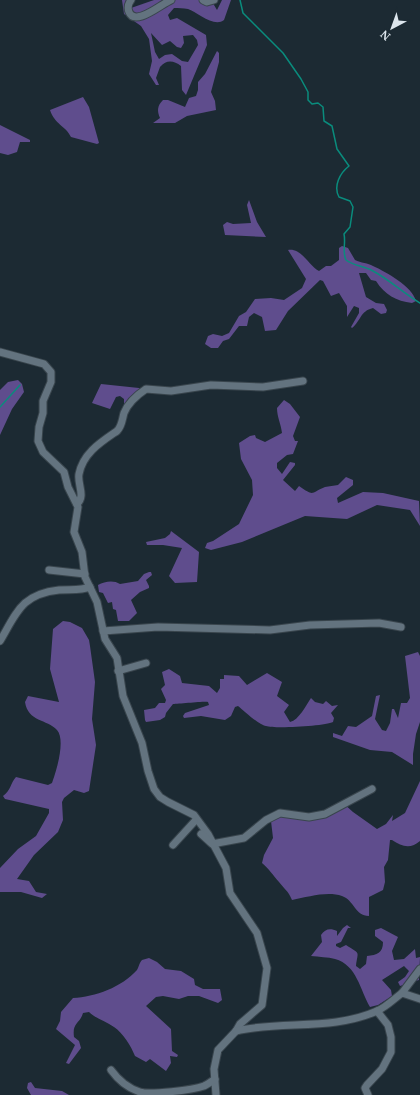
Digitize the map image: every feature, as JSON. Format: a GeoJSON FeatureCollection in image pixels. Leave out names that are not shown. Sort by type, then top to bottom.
{"type":"FeatureCollection","features":[{"type":"Feature","properties":{"kind":"street"},"geometry":{"type":"LineString","coordinates":[[131,0],[128,10],[130,15],[135,18],[141,18],[161,4],[171,0]]}},
{"type":"Feature","properties":{"kind":"street"},"geometry":{"type":"LineString","coordinates":[[203,0],[207,2],[214,0]]}},
{"type":"Feature","properties":{"kind":"street"},"geometry":{"type":"LineString","coordinates":[[0,352],[44,364],[51,372],[51,382],[43,401],[43,413],[39,427],[38,441],[43,452],[64,472],[68,487],[77,504],[79,511],[74,532],[82,552],[85,574],[97,602],[105,639],[117,658],[122,696],[142,743],[148,771],[157,794],[168,802],[194,815],[214,844],[226,868],[230,894],[246,914],[257,933],[267,971],[262,1005],[240,1024],[236,1031],[218,1050],[215,1062],[216,1095]]}},
{"type":"Feature","properties":{"kind":"street"},"geometry":{"type":"LineString","coordinates":[[77,504],[80,500],[81,493],[78,475],[88,453],[117,431],[129,404],[146,389],[171,391],[211,385],[263,387],[303,381]]}},
{"type":"Feature","properties":{"kind":"street"},"geometry":{"type":"LineString","coordinates":[[49,570],[85,574]]}},
{"type":"Feature","properties":{"kind":"street"},"geometry":{"type":"LineString","coordinates":[[0,641],[24,603],[31,597],[48,592],[84,590],[90,587]]}},
{"type":"Feature","properties":{"kind":"street"},"geometry":{"type":"LineString","coordinates":[[103,631],[158,627],[270,630],[310,625],[379,623],[401,627]]}},
{"type":"Feature","properties":{"kind":"street"},"geometry":{"type":"LineString","coordinates":[[118,671],[146,663]]}},
{"type":"Feature","properties":{"kind":"street"},"geometry":{"type":"LineString","coordinates":[[201,834],[212,844],[244,838],[266,820],[280,813],[309,817],[325,814],[372,789]]}},
{"type":"Feature","properties":{"kind":"street"},"geometry":{"type":"LineString","coordinates":[[173,845],[194,822]]}},
{"type":"Feature","properties":{"kind":"street"},"geometry":{"type":"LineString","coordinates":[[236,1031],[271,1026],[345,1022],[377,1011],[402,993],[420,969]]}},
{"type":"Feature","properties":{"kind":"street"},"geometry":{"type":"LineString","coordinates":[[402,993],[420,999]]}},
{"type":"Feature","properties":{"kind":"street"},"geometry":{"type":"LineString","coordinates":[[368,1095],[366,1088],[367,1085],[382,1069],[391,1052],[391,1037],[388,1025],[377,1011]]}},
{"type":"Feature","properties":{"kind":"street"},"geometry":{"type":"LineString","coordinates":[[111,1070],[123,1084],[139,1092],[148,1094],[205,1086],[215,1079]]}},
{"type":"Feature","properties":{"kind":"shaded area"},"geometry":{"type":"Polygon","coordinates":[[[122,0],[133,0],[131,3],[131,8],[154,0],[211,0],[217,10],[222,0],[231,0],[224,20],[220,22],[211,21],[184,8],[174,8],[168,15],[170,20],[177,18],[206,35],[207,45],[186,95],[182,90],[181,66],[173,62],[165,63],[160,67],[156,78],[159,85],[156,85],[149,74],[152,61],[149,39],[141,26],[124,14],[122,0]],[[151,33],[155,52],[159,59],[165,55],[172,54],[182,61],[188,62],[198,45],[197,40],[193,35],[183,36],[184,43],[181,48],[177,47],[170,41],[162,45],[151,33]]]}},
{"type":"Feature","properties":{"kind":"shaded area"},"geometry":{"type":"Polygon","coordinates":[[[217,51],[219,53],[219,62],[211,92],[215,101],[216,110],[187,116],[175,123],[153,123],[160,118],[158,109],[163,100],[168,100],[185,107],[189,98],[196,96],[198,82],[205,74],[217,51]]]}},
{"type":"Feature","properties":{"kind":"shaded area"},"geometry":{"type":"Polygon","coordinates":[[[83,97],[89,107],[99,143],[97,144],[71,137],[69,133],[57,122],[50,110],[83,97]]]}},
{"type":"Feature","properties":{"kind":"shaded area"},"geometry":{"type":"Polygon","coordinates":[[[0,125],[30,140],[30,142],[20,142],[17,152],[8,155],[0,153],[0,125]]]}},
{"type":"Feature","properties":{"kind":"shaded area"},"geometry":{"type":"Polygon","coordinates":[[[249,200],[257,222],[266,237],[225,235],[223,225],[227,222],[233,224],[251,223],[247,205],[249,200]]]}},
{"type":"Feature","properties":{"kind":"shaded area"},"geometry":{"type":"Polygon","coordinates":[[[342,246],[348,248],[355,260],[371,265],[398,280],[414,295],[416,301],[412,303],[396,299],[387,294],[376,281],[371,280],[366,273],[359,273],[366,297],[376,303],[384,304],[387,310],[386,313],[381,314],[373,308],[369,309],[352,328],[351,327],[359,313],[359,308],[354,306],[347,317],[347,306],[339,293],[331,296],[323,281],[320,280],[288,311],[276,330],[265,331],[262,317],[254,313],[249,317],[247,326],[239,326],[229,339],[223,341],[218,348],[211,348],[205,344],[208,336],[213,334],[222,336],[229,333],[239,316],[246,312],[255,299],[271,298],[284,300],[302,288],[306,279],[288,250],[293,250],[301,254],[319,271],[326,266],[331,266],[339,260],[339,248],[342,246]]]}},
{"type":"Feature","properties":{"kind":"shaded area"},"geometry":{"type":"Polygon","coordinates":[[[18,380],[22,384],[24,392],[12,409],[0,435],[0,390],[8,382],[18,380]]]}},
{"type":"Feature","properties":{"kind":"shaded area"},"geometry":{"type":"Polygon","coordinates":[[[101,384],[140,389],[124,406],[124,399],[120,396],[116,397],[110,409],[92,403],[101,384]]]}},
{"type":"Feature","properties":{"kind":"shaded area"},"geometry":{"type":"Polygon","coordinates":[[[284,400],[290,404],[300,417],[293,436],[295,441],[298,441],[293,454],[287,455],[277,463],[277,468],[282,474],[290,462],[295,463],[283,480],[295,491],[299,486],[312,493],[325,487],[338,485],[346,477],[353,480],[353,485],[337,498],[338,503],[363,492],[383,493],[419,501],[420,526],[410,510],[377,505],[347,519],[305,516],[242,542],[211,550],[205,548],[207,543],[213,541],[239,524],[253,495],[252,480],[241,459],[239,443],[250,436],[255,435],[256,438],[265,442],[282,433],[277,408],[284,400]]]}},
{"type":"Feature","properties":{"kind":"shaded area"},"geometry":{"type":"Polygon","coordinates":[[[171,531],[199,552],[197,582],[175,583],[169,576],[182,548],[163,545],[147,545],[146,542],[165,538],[171,531]]]}},
{"type":"Feature","properties":{"kind":"shaded area"},"geometry":{"type":"Polygon","coordinates":[[[151,572],[152,575],[146,580],[149,588],[140,592],[131,600],[137,613],[129,621],[118,621],[116,610],[113,609],[112,602],[108,603],[103,593],[99,592],[98,585],[109,582],[120,584],[138,581],[144,574],[151,572]]]}},
{"type":"Feature","properties":{"kind":"shaded area"},"geometry":{"type":"Polygon","coordinates":[[[63,621],[70,622],[82,628],[89,640],[90,646],[95,682],[92,719],[96,745],[89,791],[84,793],[74,790],[64,798],[62,802],[63,820],[58,832],[34,855],[17,879],[29,881],[36,892],[47,894],[42,898],[21,892],[0,892],[0,868],[18,849],[36,836],[49,813],[49,809],[5,799],[3,796],[8,791],[16,777],[48,785],[52,783],[54,778],[58,764],[61,741],[60,735],[53,726],[34,717],[27,708],[25,702],[28,696],[59,702],[50,669],[53,629],[63,621]]]}},
{"type":"Feature","properties":{"kind":"shaded area"},"geometry":{"type":"Polygon","coordinates":[[[418,652],[420,656],[420,722],[416,734],[413,765],[392,752],[370,750],[333,737],[333,733],[342,736],[348,726],[356,727],[372,716],[376,696],[380,695],[375,719],[382,730],[386,731],[390,723],[392,709],[394,709],[398,718],[401,703],[407,703],[410,698],[405,656],[418,652]]]}},
{"type":"Feature","properties":{"kind":"shaded area"},"geometry":{"type":"Polygon","coordinates":[[[169,669],[180,676],[182,683],[209,686],[217,693],[220,688],[220,679],[224,679],[224,675],[239,676],[247,685],[267,673],[282,682],[277,696],[289,705],[284,712],[290,722],[299,715],[311,698],[315,702],[323,704],[326,701],[332,706],[338,705],[331,713],[334,718],[333,722],[311,726],[266,726],[256,721],[238,706],[235,707],[231,716],[225,720],[201,716],[184,718],[183,716],[185,713],[209,705],[208,702],[173,704],[166,713],[165,717],[160,720],[146,722],[144,710],[155,708],[159,703],[165,703],[166,700],[161,689],[165,685],[162,672],[169,669]]]}},
{"type":"Feature","properties":{"kind":"shaded area"},"geometry":{"type":"Polygon","coordinates":[[[420,781],[420,841],[417,844],[403,846],[390,840],[388,860],[384,867],[385,882],[383,890],[369,897],[369,916],[357,911],[346,898],[342,896],[330,894],[317,895],[292,900],[262,863],[264,855],[273,838],[271,821],[280,811],[314,816],[343,803],[377,829],[386,824],[393,815],[392,821],[405,813],[420,781]]]}},
{"type":"Feature","properties":{"kind":"shaded area"},"geometry":{"type":"Polygon","coordinates":[[[347,925],[351,928],[348,928],[341,942],[336,944],[336,946],[340,948],[346,945],[357,953],[356,966],[360,969],[366,964],[367,956],[374,955],[381,951],[383,942],[375,936],[375,930],[381,928],[398,937],[392,951],[394,960],[404,959],[415,949],[416,958],[420,957],[419,980],[400,986],[398,982],[405,977],[409,971],[404,966],[382,980],[391,990],[392,996],[378,1005],[370,1007],[357,979],[348,967],[335,959],[311,956],[322,942],[321,935],[324,931],[330,929],[337,931],[337,936],[347,925]]]}},
{"type":"Feature","properties":{"kind":"shaded area"},"geometry":{"type":"Polygon","coordinates":[[[149,958],[157,962],[165,969],[181,971],[194,979],[195,985],[203,989],[220,989],[222,1000],[218,1003],[199,996],[188,996],[179,999],[163,996],[156,997],[146,1006],[171,1029],[172,1051],[178,1055],[177,1057],[170,1056],[171,1063],[166,1071],[150,1059],[146,1062],[135,1056],[121,1033],[111,1025],[89,1012],[83,1013],[82,1017],[74,1028],[74,1037],[79,1041],[81,1048],[69,1064],[66,1063],[75,1045],[56,1029],[60,1021],[61,1012],[73,998],[90,996],[116,986],[137,970],[142,960],[149,958]]]}},
{"type":"Feature","properties":{"kind":"shaded area"},"geometry":{"type":"Polygon","coordinates":[[[31,1082],[35,1088],[62,1091],[69,1095],[31,1095],[27,1088],[28,1083],[31,1082]]]}},
{"type":"Feature","properties":{"kind":"waterway"},"geometry":{"type":"LineString","coordinates":[[240,0],[243,13],[283,53],[301,79],[308,92],[308,100],[312,104],[318,103],[323,107],[324,121],[332,126],[337,149],[349,166],[340,176],[337,184],[337,193],[339,197],[350,201],[353,207],[350,227],[344,234],[344,254],[346,260],[352,264],[370,269],[420,303]]}},
{"type":"Feature","properties":{"kind":"waterway"},"geometry":{"type":"LineString","coordinates":[[0,407],[20,385]]}}]}
